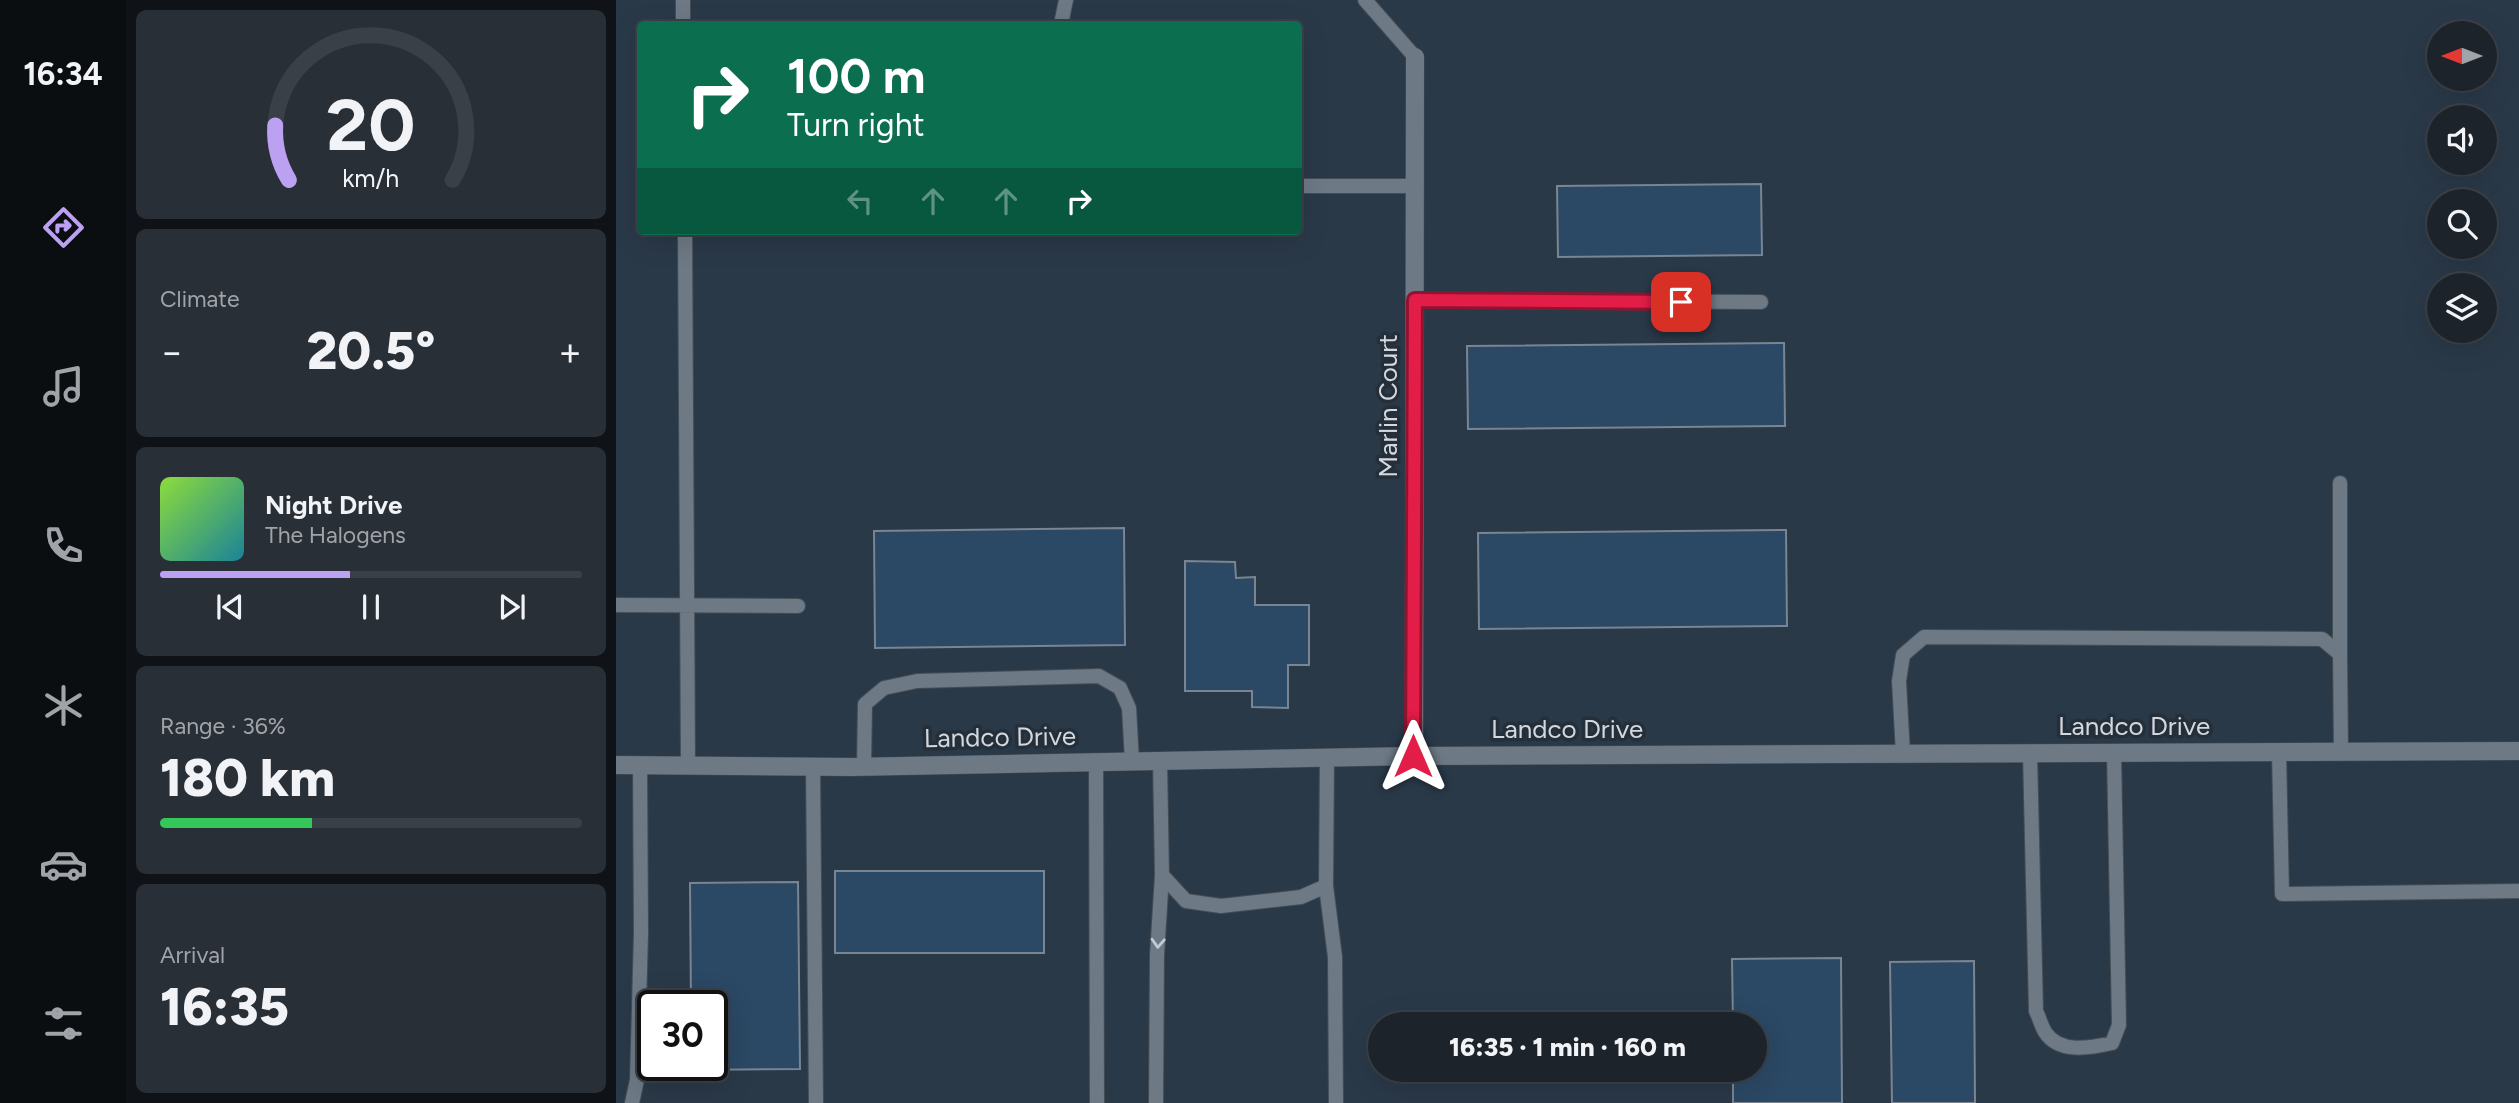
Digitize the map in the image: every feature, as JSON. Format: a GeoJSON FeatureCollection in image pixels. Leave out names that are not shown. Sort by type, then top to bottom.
{"type":"FeatureCollection","features":[{"type":"Feature","properties":{"kind":"street","name":"Marlin Court"},"geometry":{"type":"LineString","coordinates":[[1413,756],[1415,57]]}},
{"type":"Feature","properties":{"kind":"street","name":"Landco Drive"},"geometry":{"type":"LineString","coordinates":[[616,765],[864,766],[1413,756],[2519,751]]}},
{"type":"Feature","properties":{"kind":"lane"},"geometry":{"type":"LineString","coordinates":[[683,0],[683,21]]}},
{"type":"Feature","properties":{"kind":"lane"},"geometry":{"type":"LineString","coordinates":[[1062,21],[1066,0]]}},
{"type":"Feature","properties":{"kind":"lane"},"geometry":{"type":"LineString","coordinates":[[1365,0],[1415,57]]}},
{"type":"Feature","properties":{"kind":"lane"},"geometry":{"type":"LineString","coordinates":[[1302,186],[1415,186]]}},
{"type":"Feature","properties":{"kind":"lane"},"geometry":{"type":"LineString","coordinates":[[685,235],[688,766]]}},
{"type":"Feature","properties":{"kind":"lane"},"geometry":{"type":"LineString","coordinates":[[1415,300],[1761,302]]}},
{"type":"Feature","properties":{"kind":"lane"},"geometry":{"type":"LineString","coordinates":[[2340,483],[2342,752]]}},
{"type":"Feature","properties":{"kind":"lane"},"geometry":{"type":"LineString","coordinates":[[616,605],[798,606]]}},
{"type":"Feature","properties":{"kind":"lane"},"geometry":{"type":"LineString","coordinates":[[1903,754],[1899,681],[1903,655],[1924,637],[2322,639],[2340,654]]}},
{"type":"Feature","properties":{"kind":"lane"},"geometry":{"type":"LineString","coordinates":[[864,766],[865,704],[884,688],[917,681],[1099,677],[1120,688],[1129,708],[1132,761]]}},
{"type":"Feature","properties":{"kind":"lane"},"geometry":{"type":"LineString","coordinates":[[2279,752],[2282,894],[2519,891]]}},
{"type":"Feature","properties":{"kind":"lane"},"geometry":{"type":"LineString","coordinates":[[2030,753],[2036,1011],[2046,1034],[2063,1046],[2087,1048],[2112,1043],[2119,1025],[2114,753]]}},
{"type":"Feature","properties":{"kind":"lane"},"geometry":{"type":"LineString","coordinates":[[1327,758],[1326,886],[1335,957],[1336,1103]]}},
{"type":"Feature","properties":{"kind":"lane"},"geometry":{"type":"LineString","coordinates":[[1156,1103],[1157,955],[1162,875],[1160,761]]}},
{"type":"Feature","properties":{"kind":"lane"},"geometry":{"type":"LineString","coordinates":[[1096,762],[1097,1103]]}},
{"type":"Feature","properties":{"kind":"lane"},"geometry":{"type":"LineString","coordinates":[[632,1103],[637,1080],[641,933],[640,765]]}},
{"type":"Feature","properties":{"kind":"lane"},"geometry":{"type":"LineString","coordinates":[[813,766],[816,1103]]}},
{"type":"Feature","properties":{"kind":"lane"},"geometry":{"type":"LineString","coordinates":[[1162,875],[1186,901],[1221,906],[1301,897],[1326,886]]}},
{"type":"Feature","properties":{"kind":"shaded area"},"geometry":{"type":"Polygon","coordinates":[[[616,0],[2519,0],[2519,1103],[616,1103],[616,0]]]}},
{"type":"Feature","properties":{"kind":"building"},"geometry":{"type":"Polygon","coordinates":[[[1761,184],[1762,255],[1558,257],[1557,186],[1761,184]]]}},
{"type":"Feature","properties":{"kind":"building"},"geometry":{"type":"Polygon","coordinates":[[[1784,343],[1785,426],[1468,429],[1467,346],[1784,343]]]}},
{"type":"Feature","properties":{"kind":"building"},"geometry":{"type":"Polygon","coordinates":[[[1124,528],[1125,645],[875,648],[874,531],[1124,528]]]}},
{"type":"Feature","properties":{"kind":"building"},"geometry":{"type":"Polygon","coordinates":[[[1786,530],[1787,626],[1479,629],[1478,533],[1786,530]]]}},
{"type":"Feature","properties":{"kind":"building"},"geometry":{"type":"Polygon","coordinates":[[[1185,561],[1235,562],[1236,578],[1255,577],[1255,605],[1309,605],[1309,665],[1288,665],[1288,708],[1252,707],[1252,691],[1185,691],[1185,561]]]}},
{"type":"Feature","properties":{"kind":"building"},"geometry":{"type":"Polygon","coordinates":[[[835,871],[1044,871],[1044,953],[835,953],[835,871]]]}},
{"type":"Feature","properties":{"kind":"building"},"geometry":{"type":"Polygon","coordinates":[[[798,882],[800,1069],[728,1070],[728,990],[691,990],[690,883],[798,882]]]}},
{"type":"Feature","properties":{"kind":"building"},"geometry":{"type":"Polygon","coordinates":[[[1841,958],[1842,1103],[1733,1103],[1733,1082],[1767,1082],[1767,1012],[1733,1012],[1732,959],[1841,958]]]}},
{"type":"Feature","properties":{"kind":"building"},"geometry":{"type":"Polygon","coordinates":[[[1974,961],[1975,1103],[1892,1103],[1890,962],[1974,961]]]}},
{"type":"Feature","properties":{"kind":"route"},"geometry":{"type":"LineString","coordinates":[[1413,756],[1415,300],[1681,302]]}}]}
